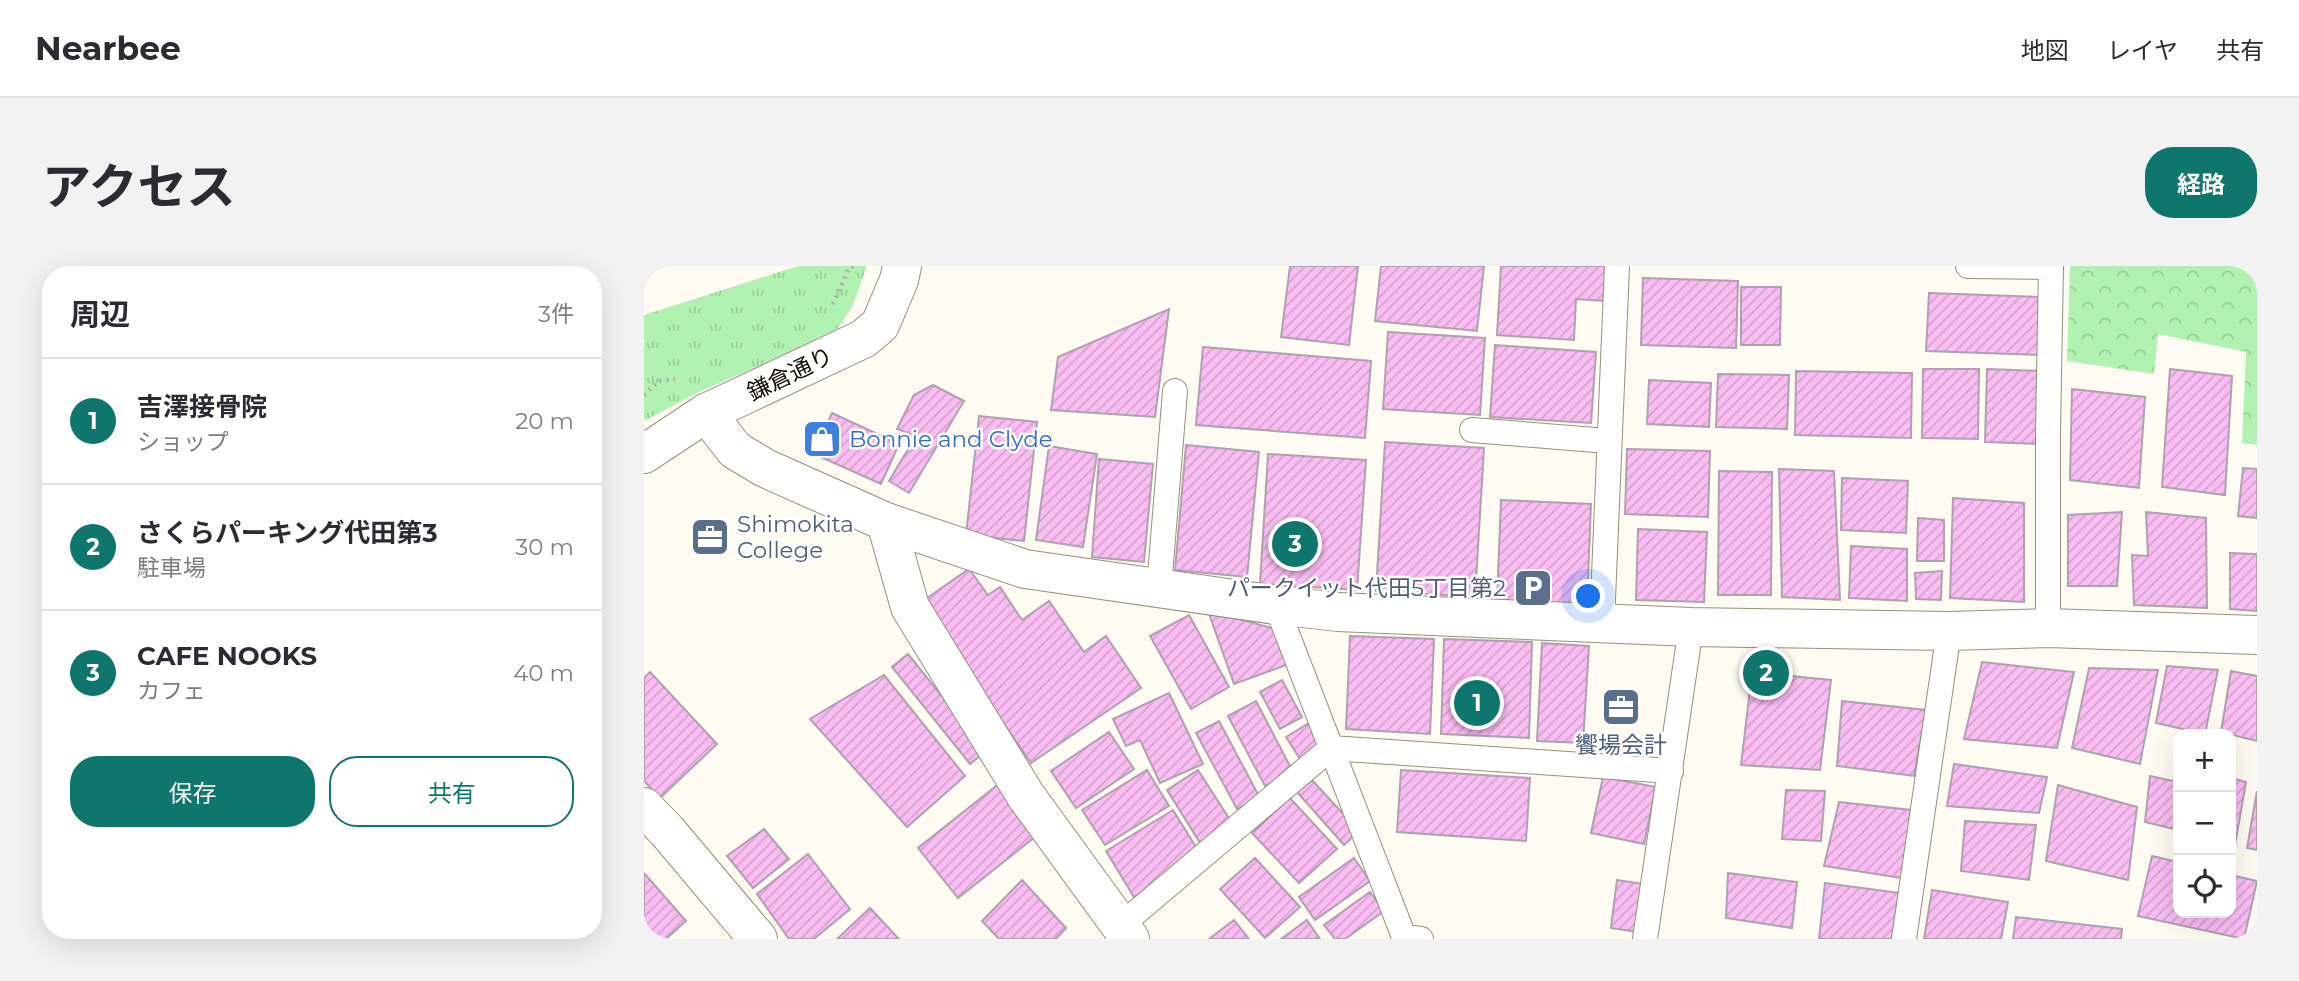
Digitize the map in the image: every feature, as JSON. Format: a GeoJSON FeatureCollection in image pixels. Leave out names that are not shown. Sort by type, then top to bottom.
{"type":"FeatureCollection","features":[{"type":"Feature","properties":{"kind":"street","name":"鎌倉通り"},"geometry":{"type":"LineString","coordinates":[[644,454],[706,413],[863,339],[880,325],[902,266]]}},
{"type":"Feature","properties":{"kind":"street"},"geometry":{"type":"LineString","coordinates":[[706,413],[735,450],[765,468],[886,522],[1025,569],[1158,589],[1338,612],[1691,627],[1950,631],[2048,628],[2257,635]]}},
{"type":"Feature","properties":{"kind":"street"},"geometry":{"type":"LineString","coordinates":[[886,522],[910,607],[1026,796],[1119,935]]}},
{"type":"Feature","properties":{"kind":"street"},"geometry":{"type":"LineString","coordinates":[[644,807],[758,939]]}},
{"type":"Feature","properties":{"kind":"lane"},"geometry":{"type":"LineString","coordinates":[[1602,623],[1617,266]]}},
{"type":"Feature","properties":{"kind":"lane"},"geometry":{"type":"LineString","coordinates":[[1968,266],[2051,267],[2048,628]]}},
{"type":"Feature","properties":{"kind":"lane"},"geometry":{"type":"LineString","coordinates":[[1158,589],[1175,391]]}},
{"type":"Feature","properties":{"kind":"lane"},"geometry":{"type":"LineString","coordinates":[[1472,430],[1608,441]]}},
{"type":"Feature","properties":{"kind":"lane"},"geometry":{"type":"LineString","coordinates":[[1276,605],[1404,937],[1421,939]]}},
{"type":"Feature","properties":{"kind":"lane"},"geometry":{"type":"LineString","coordinates":[[1645,939],[1691,627]]}},
{"type":"Feature","properties":{"kind":"lane"},"geometry":{"type":"LineString","coordinates":[[1904,939],[1950,631]]}},
{"type":"Feature","properties":{"kind":"lane"},"geometry":{"type":"LineString","coordinates":[[1119,935],[1331,748],[1671,771]]}},
{"type":"Feature","properties":{"kind":"green space"},"geometry":{"type":"Polygon","coordinates":[[[798,266],[867,266],[853,305],[835,333],[701,391],[644,421],[644,315],[798,266]]]}},
{"type":"Feature","properties":{"kind":"green space"},"geometry":{"type":"Polygon","coordinates":[[[2070,266],[2257,266],[2257,445],[2242,443],[2246,352],[2158,334],[2154,374],[2067,361],[2070,266]]]}},
{"type":"Feature","properties":{"kind":"building"},"geometry":{"type":"Polygon","coordinates":[[[1290,266],[1358,266],[1349,345],[1281,337],[1290,266]]]}},
{"type":"Feature","properties":{"kind":"building"},"geometry":{"type":"Polygon","coordinates":[[[1381,266],[1484,266],[1477,331],[1375,321],[1381,266]]]}},
{"type":"Feature","properties":{"kind":"building"},"geometry":{"type":"Polygon","coordinates":[[[1501,266],[1606,266],[1604,301],[1576,299],[1574,340],[1497,335],[1501,266]]]}},
{"type":"Feature","properties":{"kind":"building"},"geometry":{"type":"Polygon","coordinates":[[[1643,278],[1738,281],[1736,348],[1641,345],[1643,278]]]}},
{"type":"Feature","properties":{"kind":"building"},"geometry":{"type":"Polygon","coordinates":[[[1741,287],[1781,287],[1780,345],[1741,345],[1741,287]]]}},
{"type":"Feature","properties":{"kind":"building"},"geometry":{"type":"Polygon","coordinates":[[[1929,293],[2042,297],[2041,355],[1926,351],[1929,293]]]}},
{"type":"Feature","properties":{"kind":"building"},"geometry":{"type":"Polygon","coordinates":[[[1169,309],[1155,417],[1051,410],[1058,357],[1169,309]]]}},
{"type":"Feature","properties":{"kind":"building"},"geometry":{"type":"Polygon","coordinates":[[[1388,332],[1485,338],[1480,415],[1383,409],[1388,332]]]}},
{"type":"Feature","properties":{"kind":"building"},"geometry":{"type":"Polygon","coordinates":[[[1495,345],[1596,352],[1591,423],[1490,417],[1495,345]]]}},
{"type":"Feature","properties":{"kind":"building"},"geometry":{"type":"Polygon","coordinates":[[[1203,347],[1371,361],[1365,438],[1196,425],[1203,347]]]}},
{"type":"Feature","properties":{"kind":"building"},"geometry":{"type":"Polygon","coordinates":[[[1923,369],[1979,369],[1978,439],[1922,438],[1923,369]]]}},
{"type":"Feature","properties":{"kind":"building"},"geometry":{"type":"Polygon","coordinates":[[[1987,369],[2041,371],[2039,444],[1985,442],[1987,369]]]}},
{"type":"Feature","properties":{"kind":"building"},"geometry":{"type":"Polygon","coordinates":[[[2170,369],[2232,376],[2225,495],[2162,487],[2170,369]]]}},
{"type":"Feature","properties":{"kind":"building"},"geometry":{"type":"Polygon","coordinates":[[[1796,371],[1912,373],[1911,438],[1795,435],[1796,371]]]}},
{"type":"Feature","properties":{"kind":"building"},"geometry":{"type":"Polygon","coordinates":[[[1718,374],[1789,375],[1787,429],[1716,427],[1718,374]]]}},
{"type":"Feature","properties":{"kind":"building"},"geometry":{"type":"Polygon","coordinates":[[[1649,380],[1711,383],[1709,427],[1647,424],[1649,380]]]}},
{"type":"Feature","properties":{"kind":"building"},"geometry":{"type":"Polygon","coordinates":[[[933,385],[964,401],[909,493],[889,481],[916,436],[897,429],[914,395],[933,385]]]}},
{"type":"Feature","properties":{"kind":"building"},"geometry":{"type":"Polygon","coordinates":[[[2072,389],[2145,397],[2139,488],[2070,480],[2072,389]]]}},
{"type":"Feature","properties":{"kind":"building"},"geometry":{"type":"Polygon","coordinates":[[[832,413],[899,444],[881,484],[814,454],[832,413]]]}},
{"type":"Feature","properties":{"kind":"building"},"geometry":{"type":"Polygon","coordinates":[[[979,416],[1037,422],[1024,541],[966,535],[979,416]]]}},
{"type":"Feature","properties":{"kind":"building"},"geometry":{"type":"Polygon","coordinates":[[[1385,442],[1484,448],[1475,597],[1376,591],[1385,442]]]}},
{"type":"Feature","properties":{"kind":"building"},"geometry":{"type":"Polygon","coordinates":[[[1186,445],[1259,452],[1247,577],[1175,570],[1186,445]]]}},
{"type":"Feature","properties":{"kind":"building"},"geometry":{"type":"Polygon","coordinates":[[[1049,446],[1097,454],[1083,547],[1036,540],[1049,446]]]}},
{"type":"Feature","properties":{"kind":"building"},"geometry":{"type":"Polygon","coordinates":[[[1627,449],[1710,451],[1708,517],[1625,514],[1627,449]]]}},
{"type":"Feature","properties":{"kind":"building"},"geometry":{"type":"Polygon","coordinates":[[[1268,454],[1366,460],[1357,590],[1260,584],[1268,454]]]}},
{"type":"Feature","properties":{"kind":"building"},"geometry":{"type":"Polygon","coordinates":[[[1099,459],[1153,464],[1144,562],[1092,557],[1099,459]]]}},
{"type":"Feature","properties":{"kind":"building"},"geometry":{"type":"Polygon","coordinates":[[[2243,468],[2257,469],[2257,518],[2238,516],[2243,468]]]}},
{"type":"Feature","properties":{"kind":"building"},"geometry":{"type":"Polygon","coordinates":[[[1779,469],[1834,471],[1840,600],[1782,597],[1779,469]]]}},
{"type":"Feature","properties":{"kind":"building"},"geometry":{"type":"Polygon","coordinates":[[[1719,471],[1772,472],[1771,595],[1718,595],[1719,471]]]}},
{"type":"Feature","properties":{"kind":"building"},"geometry":{"type":"Polygon","coordinates":[[[1842,478],[1908,481],[1906,533],[1841,530],[1842,478]]]}},
{"type":"Feature","properties":{"kind":"building"},"geometry":{"type":"Polygon","coordinates":[[[1953,498],[2024,503],[2024,602],[1950,598],[1953,498]]]}},
{"type":"Feature","properties":{"kind":"building"},"geometry":{"type":"Polygon","coordinates":[[[1501,500],[1591,504],[1587,605],[1497,601],[1501,500]]]}},
{"type":"Feature","properties":{"kind":"building"},"geometry":{"type":"Polygon","coordinates":[[[2122,512],[2117,586],[2068,586],[2068,515],[2122,512]]]}},
{"type":"Feature","properties":{"kind":"building"},"geometry":{"type":"Polygon","coordinates":[[[2146,512],[2206,518],[2207,608],[2134,605],[2132,555],[2148,556],[2146,512]]]}},
{"type":"Feature","properties":{"kind":"building"},"geometry":{"type":"Polygon","coordinates":[[[1918,518],[1944,520],[1944,561],[1917,561],[1918,518]]]}},
{"type":"Feature","properties":{"kind":"building"},"geometry":{"type":"Polygon","coordinates":[[[1638,529],[1707,532],[1704,602],[1636,600],[1638,529]]]}},
{"type":"Feature","properties":{"kind":"building"},"geometry":{"type":"Polygon","coordinates":[[[1851,546],[1907,549],[1907,601],[1849,598],[1851,546]]]}},
{"type":"Feature","properties":{"kind":"building"},"geometry":{"type":"Polygon","coordinates":[[[2230,553],[2257,554],[2257,611],[2230,609],[2230,553]]]}},
{"type":"Feature","properties":{"kind":"building"},"geometry":{"type":"Polygon","coordinates":[[[969,569],[988,595],[1000,587],[1022,620],[1049,601],[1084,652],[1106,636],[1141,688],[1031,763],[920,603],[969,569]]]}},
{"type":"Feature","properties":{"kind":"building"},"geometry":{"type":"Polygon","coordinates":[[[1942,571],[1941,600],[1916,599],[1915,573],[1942,571]]]}},
{"type":"Feature","properties":{"kind":"building"},"geometry":{"type":"Polygon","coordinates":[[[1208,611],[1276,629],[1289,664],[1234,684],[1208,611]]]}},
{"type":"Feature","properties":{"kind":"building"},"geometry":{"type":"Polygon","coordinates":[[[1189,615],[1229,687],[1191,709],[1150,636],[1189,615]]]}},
{"type":"Feature","properties":{"kind":"building"},"geometry":{"type":"Polygon","coordinates":[[[1350,636],[1434,639],[1430,734],[1346,729],[1350,636]]]}},
{"type":"Feature","properties":{"kind":"building"},"geometry":{"type":"Polygon","coordinates":[[[1444,639],[1532,642],[1529,738],[1441,734],[1444,639]]]}},
{"type":"Feature","properties":{"kind":"building"},"geometry":{"type":"Polygon","coordinates":[[[1542,643],[1589,646],[1583,743],[1537,741],[1542,643]]]}},
{"type":"Feature","properties":{"kind":"building"},"geometry":{"type":"Polygon","coordinates":[[[908,654],[986,751],[970,764],[892,667],[908,654]]]}},
{"type":"Feature","properties":{"kind":"building"},"geometry":{"type":"Polygon","coordinates":[[[1982,662],[2074,672],[2057,748],[1964,739],[1982,662]]]}},
{"type":"Feature","properties":{"kind":"building"},"geometry":{"type":"Polygon","coordinates":[[[2167,666],[2218,670],[2206,729],[2183,729],[2156,723],[2167,666]]]}},
{"type":"Feature","properties":{"kind":"building"},"geometry":{"type":"Polygon","coordinates":[[[2089,668],[2158,670],[2140,764],[2072,748],[2089,668]]]}},
{"type":"Feature","properties":{"kind":"building"},"geometry":{"type":"Polygon","coordinates":[[[2231,671],[2257,676],[2257,741],[2236,736],[2236,729],[2221,729],[2231,671]]]}},
{"type":"Feature","properties":{"kind":"building"},"geometry":{"type":"Polygon","coordinates":[[[650,672],[717,744],[660,798],[644,781],[644,678],[650,672]]]}},
{"type":"Feature","properties":{"kind":"building"},"geometry":{"type":"Polygon","coordinates":[[[1752,672],[1831,680],[1820,770],[1741,765],[1752,672]]]}},
{"type":"Feature","properties":{"kind":"building"},"geometry":{"type":"Polygon","coordinates":[[[884,675],[965,776],[907,827],[810,719],[884,675]]]}},
{"type":"Feature","properties":{"kind":"building"},"geometry":{"type":"Polygon","coordinates":[[[1282,680],[1302,717],[1280,729],[1260,692],[1282,680]]]}},
{"type":"Feature","properties":{"kind":"building"},"geometry":{"type":"Polygon","coordinates":[[[1169,693],[1203,764],[1160,783],[1140,740],[1126,746],[1113,719],[1169,693]]]}},
{"type":"Feature","properties":{"kind":"building"},"geometry":{"type":"Polygon","coordinates":[[[1256,701],[1293,772],[1265,786],[1228,716],[1256,701]]]}},
{"type":"Feature","properties":{"kind":"building"},"geometry":{"type":"Polygon","coordinates":[[[1842,701],[1926,710],[1914,776],[1837,766],[1842,701]]]}},
{"type":"Feature","properties":{"kind":"building"},"geometry":{"type":"Polygon","coordinates":[[[1219,721],[1260,798],[1237,809],[1196,733],[1219,721]]]}},
{"type":"Feature","properties":{"kind":"building"},"geometry":{"type":"Polygon","coordinates":[[[1309,723],[1325,747],[1302,762],[1286,737],[1309,723]]]}},
{"type":"Feature","properties":{"kind":"building"},"geometry":{"type":"Polygon","coordinates":[[[1109,732],[1134,769],[1076,808],[1051,771],[1109,732]]]}},
{"type":"Feature","properties":{"kind":"building"},"geometry":{"type":"Polygon","coordinates":[[[1954,764],[2047,777],[2039,813],[1947,806],[1954,764]]]}},
{"type":"Feature","properties":{"kind":"building"},"geometry":{"type":"Polygon","coordinates":[[[1147,770],[1169,806],[1105,845],[1082,810],[1147,770]]]}},
{"type":"Feature","properties":{"kind":"building"},"geometry":{"type":"Polygon","coordinates":[[[1198,770],[1234,826],[1202,846],[1167,790],[1198,770]]]}},
{"type":"Feature","properties":{"kind":"building"},"geometry":{"type":"Polygon","coordinates":[[[1401,770],[1530,778],[1526,841],[1397,832],[1401,770]]]}},
{"type":"Feature","properties":{"kind":"building"},"geometry":{"type":"Polygon","coordinates":[[[2150,776],[2173,781],[2173,829],[2145,822],[2150,776]]]}},
{"type":"Feature","properties":{"kind":"building"},"geometry":{"type":"Polygon","coordinates":[[[1603,777],[1656,787],[1644,844],[1591,833],[1603,777]]]}},
{"type":"Feature","properties":{"kind":"building"},"geometry":{"type":"Polygon","coordinates":[[[2236,779],[2246,782],[2236,839],[2236,779]]]}},
{"type":"Feature","properties":{"kind":"building"},"geometry":{"type":"Polygon","coordinates":[[[1312,780],[1359,831],[1344,845],[1297,792],[1312,780]]]}},
{"type":"Feature","properties":{"kind":"building"},"geometry":{"type":"Polygon","coordinates":[[[1000,783],[1040,833],[958,898],[918,848],[1000,783]]]}},
{"type":"Feature","properties":{"kind":"building"},"geometry":{"type":"Polygon","coordinates":[[[2058,785],[2137,807],[2128,880],[2046,861],[2058,785]]]}},
{"type":"Feature","properties":{"kind":"building"},"geometry":{"type":"Polygon","coordinates":[[[1786,790],[1825,791],[1821,841],[1782,839],[1786,790]]]}},
{"type":"Feature","properties":{"kind":"building"},"geometry":{"type":"Polygon","coordinates":[[[2257,791],[2257,850],[2247,848],[2257,791]]]}},
{"type":"Feature","properties":{"kind":"building"},"geometry":{"type":"Polygon","coordinates":[[[1290,798],[1337,849],[1299,883],[1252,833],[1290,798]]]}},
{"type":"Feature","properties":{"kind":"building"},"geometry":{"type":"Polygon","coordinates":[[[1839,802],[1911,810],[1902,878],[1824,866],[1839,802]]]}},
{"type":"Feature","properties":{"kind":"building"},"geometry":{"type":"Polygon","coordinates":[[[1173,810],[1201,855],[1134,897],[1106,851],[1173,810]]]}},
{"type":"Feature","properties":{"kind":"building"},"geometry":{"type":"Polygon","coordinates":[[[1965,821],[2036,825],[2029,880],[1961,871],[1965,821]]]}},
{"type":"Feature","properties":{"kind":"building"},"geometry":{"type":"Polygon","coordinates":[[[764,829],[789,859],[753,888],[727,856],[764,829]]]}},
{"type":"Feature","properties":{"kind":"building"},"geometry":{"type":"Polygon","coordinates":[[[808,854],[850,909],[814,939],[789,939],[757,894],[808,854]]]}},
{"type":"Feature","properties":{"kind":"building"},"geometry":{"type":"Polygon","coordinates":[[[2152,856],[2173,861],[2173,918],[2236,918],[2236,876],[2257,881],[2244,939],[2138,916],[2152,856]]]}},
{"type":"Feature","properties":{"kind":"building"},"geometry":{"type":"Polygon","coordinates":[[[1255,858],[1300,907],[1265,938],[1220,889],[1255,858]]]}},
{"type":"Feature","properties":{"kind":"building"},"geometry":{"type":"Polygon","coordinates":[[[1354,858],[1370,881],[1315,920],[1299,897],[1354,858]]]}},
{"type":"Feature","properties":{"kind":"building"},"geometry":{"type":"Polygon","coordinates":[[[644,873],[686,921],[666,939],[644,939],[644,873]]]}},
{"type":"Feature","properties":{"kind":"building"},"geometry":{"type":"Polygon","coordinates":[[[1728,873],[1797,882],[1792,928],[1726,918],[1728,873]]]}},
{"type":"Feature","properties":{"kind":"building"},"geometry":{"type":"Polygon","coordinates":[[[1022,880],[1066,928],[1056,939],[999,939],[982,921],[1022,880]]]}},
{"type":"Feature","properties":{"kind":"building"},"geometry":{"type":"Polygon","coordinates":[[[1617,880],[1644,884],[1638,932],[1611,928],[1617,880]]]}},
{"type":"Feature","properties":{"kind":"building"},"geometry":{"type":"Polygon","coordinates":[[[1825,883],[1900,893],[1892,939],[1819,939],[1825,883]]]}},
{"type":"Feature","properties":{"kind":"building"},"geometry":{"type":"Polygon","coordinates":[[[1932,890],[2008,902],[2001,939],[1924,939],[1932,890]]]}},
{"type":"Feature","properties":{"kind":"building"},"geometry":{"type":"Polygon","coordinates":[[[1370,892],[1384,911],[1345,939],[1335,939],[1324,925],[1370,892]]]}},
{"type":"Feature","properties":{"kind":"building"},"geometry":{"type":"Polygon","coordinates":[[[870,908],[899,939],[837,939],[870,908]]]}},
{"type":"Feature","properties":{"kind":"building"},"geometry":{"type":"Polygon","coordinates":[[[2016,917],[2122,929],[2121,939],[2013,939],[2016,917]]]}},
{"type":"Feature","properties":{"kind":"building"},"geometry":{"type":"Polygon","coordinates":[[[1234,920],[1249,939],[1209,939],[1234,920]]]}},
{"type":"Feature","properties":{"kind":"building"},"geometry":{"type":"Polygon","coordinates":[[[1307,920],[1320,939],[1281,939],[1307,920]]]}},
{"type":"Feature","properties":{"kind":"place","name":"Bonnie and Clyde"},"geometry":{"type":"Point","coordinates":[822,439]}},
{"type":"Feature","properties":{"kind":"place","name":"Shimokita College"},"geometry":{"type":"Point","coordinates":[710,537]}},
{"type":"Feature","properties":{"kind":"place","name":"CAFE NOOKS"},"geometry":{"type":"Point","coordinates":[1295,544]}},
{"type":"Feature","properties":{"kind":"place","name":"パークイット代田5丁目第2"},"geometry":{"type":"Point","coordinates":[1533,588]}},
{"type":"Feature","properties":{"kind":"place","name":"さくらパーキング代田第3"},"geometry":{"type":"Point","coordinates":[1766,673]}},
{"type":"Feature","properties":{"kind":"place","name":"吉澤接骨院"},"geometry":{"type":"Point","coordinates":[1477,703]}},
{"type":"Feature","properties":{"kind":"place","name":"饗場会計"},"geometry":{"type":"Point","coordinates":[1621,707]}}]}
